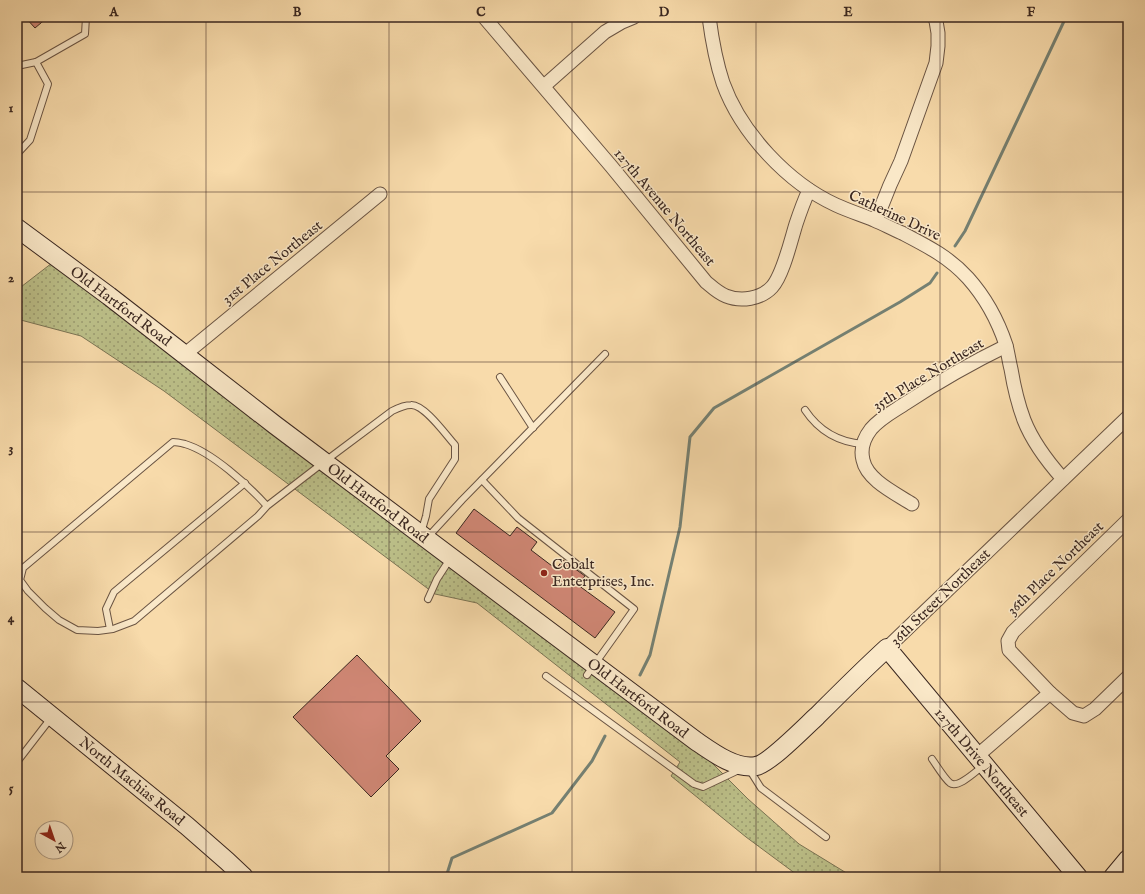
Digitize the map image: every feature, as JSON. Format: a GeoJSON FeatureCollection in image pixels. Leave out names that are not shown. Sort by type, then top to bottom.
{"type":"FeatureCollection","features":[{"type":"Feature","properties":{"kind":"street","name":"127th Avenue Northeast"},"geometry":{"type":"LineString","coordinates":[[484,17],[544,86],[706,282],[715,290],[726,296],[748,299],[763,294],[772,287],[784,263],[809,190]]}},
{"type":"Feature","properties":{"kind":"street"},"geometry":{"type":"LineString","coordinates":[[544,86],[605,32],[634,17]]}},
{"type":"Feature","properties":{"kind":"street","name":"Catherine Drive"},"geometry":{"type":"LineString","coordinates":[[709,17],[715,56],[724,85],[735,109],[749,132],[768,154],[793,178],[809,190],[836,205],[876,220],[933,249],[953,264],[968,278],[982,296],[995,319],[1006,346],[1015,393],[1033,440],[1047,461],[1063,479]]}},
{"type":"Feature","properties":{"kind":"street"},"geometry":{"type":"LineString","coordinates":[[876,220],[901,161],[936,64],[938,33],[934,17]]}},
{"type":"Feature","properties":{"kind":"street","name":"31st Place Northeast"},"geometry":{"type":"LineString","coordinates":[[184,355],[380,194]]}},
{"type":"Feature","properties":{"kind":"street","name":"Old Hartford Road"},"geometry":{"type":"LineString","coordinates":[[17,228],[109,296],[275,425],[424,537],[590,670],[719,756],[736,764],[747,766]]}},
{"type":"Feature","properties":{"kind":"street","name":"35th Place Northeast"},"geometry":{"type":"LineString","coordinates":[[863,444],[872,427],[884,417],[955,372],[1006,346]]}},
{"type":"Feature","properties":{"kind":"street","name":"36th Street Northeast"},"geometry":{"type":"LineString","coordinates":[[747,766],[757,766],[764,763],[777,753],[1063,479],[1127,420]]}},
{"type":"Feature","properties":{"kind":"street"},"geometry":{"type":"LineString","coordinates":[[863,444],[863,461],[869,472],[877,481],[912,504]]}},
{"type":"Feature","properties":{"kind":"street","name":"36th Place Northeast"},"geometry":{"type":"LineString","coordinates":[[1050,693],[1009,650],[1008,641],[1013,632],[1128,520]]}},
{"type":"Feature","properties":{"kind":"street","name":"127th Drive Northeast"},"geometry":{"type":"LineString","coordinates":[[887,648],[1078,877]]}},
{"type":"Feature","properties":{"kind":"street"},"geometry":{"type":"LineString","coordinates":[[980,760],[1050,693],[1074,713],[1084,716],[1096,709],[1128,678]]}},
{"type":"Feature","properties":{"kind":"street","name":"North Machias Road"},"geometry":{"type":"LineString","coordinates":[[17,688],[187,826],[244,877]]}},
{"type":"Feature","properties":{"kind":"street"},"geometry":{"type":"LineString","coordinates":[[1113,877],[1128,859]]}},
{"type":"Feature","properties":{"kind":"lane"},"geometry":{"type":"LineString","coordinates":[[17,66],[36,62],[85,34],[86,17]]}},
{"type":"Feature","properties":{"kind":"lane"},"geometry":{"type":"LineString","coordinates":[[17,154],[30,140],[48,84],[36,62]]}},
{"type":"Feature","properties":{"kind":"lane"},"geometry":{"type":"LineString","coordinates":[[424,537],[605,354]]}},
{"type":"Feature","properties":{"kind":"lane"},"geometry":{"type":"LineString","coordinates":[[500,377],[533,428]]}},
{"type":"Feature","properties":{"kind":"lane"},"geometry":{"type":"LineString","coordinates":[[267,506],[256,494],[220,463],[186,444],[173,442],[23,568],[20,580],[44,608],[59,620],[77,630],[98,631],[110,629],[134,620],[258,516],[267,506],[392,411],[412,404],[424,410],[455,445],[455,459],[429,500],[424,537]]}},
{"type":"Feature","properties":{"kind":"lane"},"geometry":{"type":"LineString","coordinates":[[805,410],[820,428],[833,436],[848,442],[863,444]]}},
{"type":"Feature","properties":{"kind":"lane"},"geometry":{"type":"LineString","coordinates":[[482,480],[518,518],[634,609],[590,670]]}},
{"type":"Feature","properties":{"kind":"lane"},"geometry":{"type":"LineString","coordinates":[[110,629],[106,609],[114,592],[245,484]]}},
{"type":"Feature","properties":{"kind":"lane"},"geometry":{"type":"LineString","coordinates":[[428,599],[437,578],[451,558]]}},
{"type":"Feature","properties":{"kind":"lane"},"geometry":{"type":"LineString","coordinates":[[546,676],[694,784],[703,787],[747,766],[761,788],[826,838]]}},
{"type":"Feature","properties":{"kind":"lane"},"geometry":{"type":"LineString","coordinates":[[17,762],[52,717]]}},
{"type":"Feature","properties":{"kind":"lane"},"geometry":{"type":"LineString","coordinates":[[932,760],[950,782],[959,784],[980,760]]}},
{"type":"Feature","properties":{"kind":"green space"},"geometry":{"type":"Polygon","coordinates":[[[52,263],[708,759],[748,799],[799,844],[853,877],[800,877],[746,837],[671,776],[680,762],[477,603],[435,594],[164,391],[81,336],[17,319],[17,290],[52,263]]]}},
{"type":"Feature","properties":{"kind":"building"},"geometry":{"type":"Polygon","coordinates":[[[25,17],[48,17],[35,28],[25,17]]]}},
{"type":"Feature","properties":{"kind":"building","name":"Cobalt Enterprises, Inc."},"geometry":{"type":"Polygon","coordinates":[[[474,509],[510,536],[517,527],[537,542],[531,550],[556,569],[563,560],[585,576],[578,585],[615,612],[595,638],[456,533],[474,509]]]}},
{"type":"Feature","properties":{"kind":"building"},"geometry":{"type":"Polygon","coordinates":[[[357,655],[421,721],[386,756],[399,769],[371,797],[293,717],[357,655]]]}},
{"type":"Feature","properties":{"kind":"waterway"},"geometry":{"type":"LineString","coordinates":[[955,246],[965,231],[1066,17]]}},
{"type":"Feature","properties":{"kind":"waterway"},"geometry":{"type":"LineString","coordinates":[[640,675],[650,655],[680,527],[690,437],[714,408],[900,302],[930,283],[937,273]]}},
{"type":"Feature","properties":{"kind":"waterway"},"geometry":{"type":"LineString","coordinates":[[446,877],[452,858],[552,813],[592,761],[605,736]]}},
{"type":"Feature","properties":{"kind":"waterway"},"geometry":{"type":"LineString","coordinates":[[17,873],[19,877]]}},
{"type":"Feature","properties":{"kind":"place","name":"Cobalt Enterprises, Inc."},"geometry":{"type":"Point","coordinates":[544,573]}}]}
